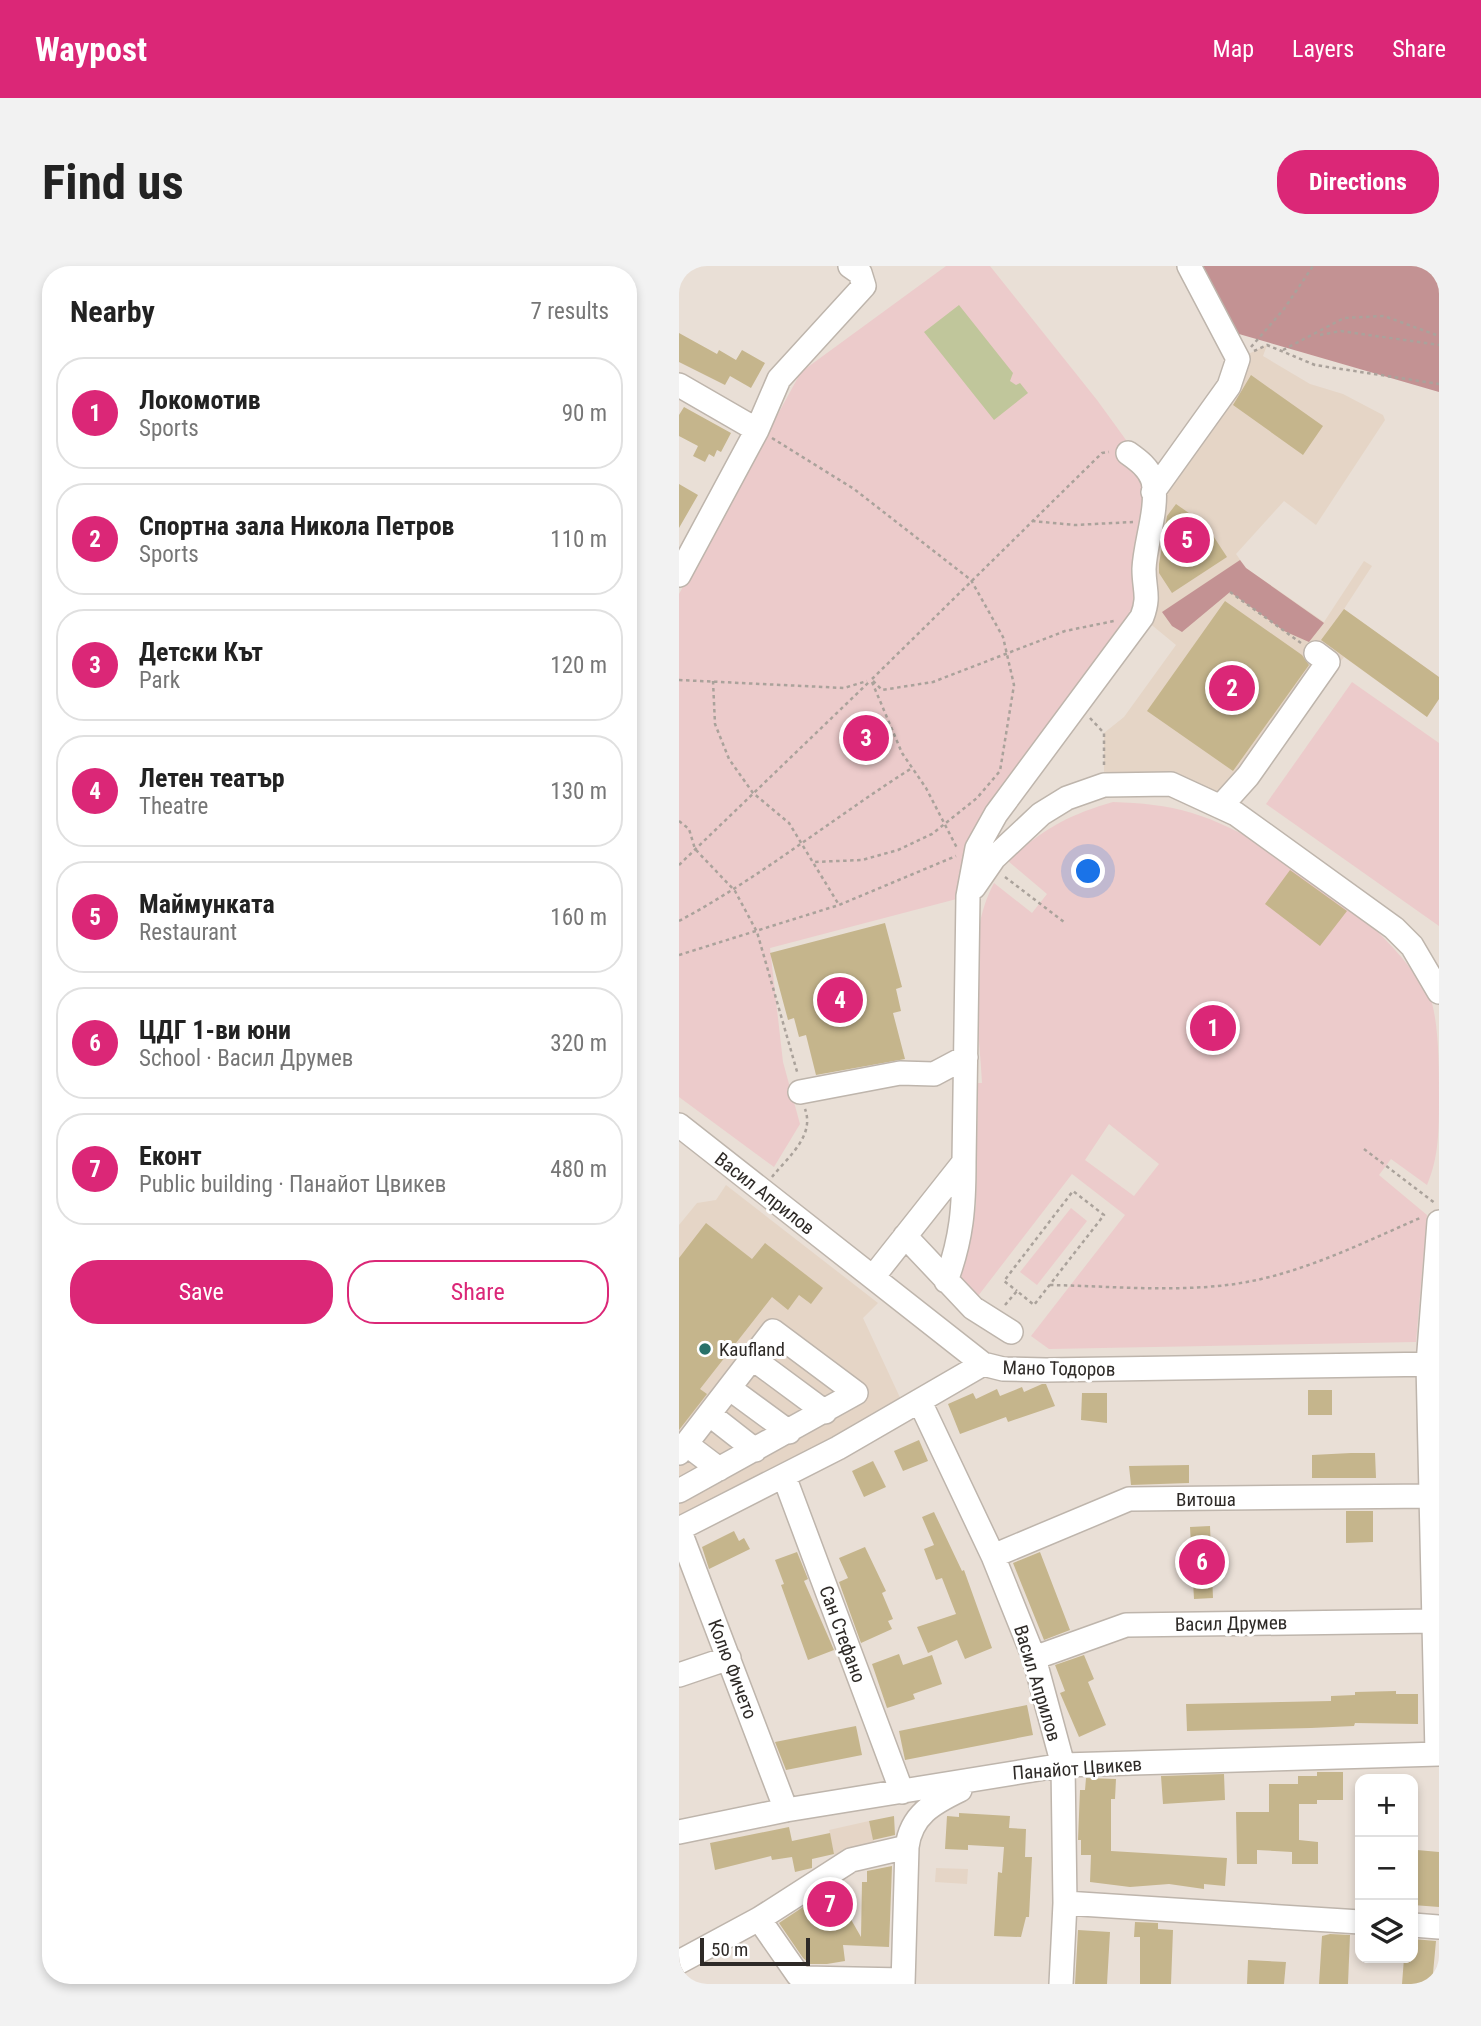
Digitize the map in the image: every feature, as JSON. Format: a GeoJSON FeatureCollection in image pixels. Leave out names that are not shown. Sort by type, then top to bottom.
{"type":"FeatureCollection","features":[{"type":"Feature","properties":{"kind":"street"},"geometry":{"type":"LineString","coordinates":[[683,561],[757,430],[779,379],[790,363],[846,309],[864,286],[860,273],[850,266]]}},
{"type":"Feature","properties":{"kind":"street"},"geometry":{"type":"LineString","coordinates":[[1153,492],[1229,386],[1238,359],[1189,266]]}},
{"type":"Feature","properties":{"kind":"street"},"geometry":{"type":"LineString","coordinates":[[679,385],[757,430]]}},
{"type":"Feature","properties":{"kind":"street"},"geometry":{"type":"LineString","coordinates":[[946,1281],[959,1247],[964,1219],[968,896],[977,848],[996,814],[1142,617],[1149,600],[1144,572],[1153,481],[1142,462],[1128,453]]}},
{"type":"Feature","properties":{"kind":"street"},"geometry":{"type":"LineString","coordinates":[[1220,806],[1248,776],[1328,662],[1316,653]]}},
{"type":"Feature","properties":{"kind":"street"},"geometry":{"type":"LineString","coordinates":[[968,896],[989,864],[1041,814],[1067,798],[1104,785],[1171,784],[1220,806],[1293,853],[1394,928],[1412,946],[1439,992]]}},
{"type":"Feature","properties":{"kind":"street"},"geometry":{"type":"LineString","coordinates":[[800,1092],[900,1073],[934,1074],[966,1057]]}},
{"type":"Feature","properties":{"kind":"street","name":"Васил Априлов"},"geometry":{"type":"LineString","coordinates":[[679,1125],[983,1364]]}},
{"type":"Feature","properties":{"kind":"street"},"geometry":{"type":"LineString","coordinates":[[873,1277],[964,1162]]}},
{"type":"Feature","properties":{"kind":"street"},"geometry":{"type":"LineString","coordinates":[[1433,1219],[1431,1496],[1438,1754]]}},
{"type":"Feature","properties":{"kind":"street"},"geometry":{"type":"LineString","coordinates":[[905,1236],[973,1308],[1001,1327]]}},
{"type":"Feature","properties":{"kind":"street"},"geometry":{"type":"LineString","coordinates":[[679,1491],[855,1396],[855,1390],[776,1331],[682,1448],[719,1469]]}},
{"type":"Feature","properties":{"kind":"street"},"geometry":{"type":"LineString","coordinates":[[752,1358],[821,1415],[838,1448]]}},
{"type":"Feature","properties":{"kind":"street","name":"Мано Тодоров"},"geometry":{"type":"LineString","coordinates":[[679,1529],[838,1448],[983,1364],[1003,1369],[1047,1370],[1434,1364]]}},
{"type":"Feature","properties":{"kind":"street"},"geometry":{"type":"LineString","coordinates":[[729,1388],[789,1432]]}},
{"type":"Feature","properties":{"kind":"street","name":"Васил Априлов"},"geometry":{"type":"LineString","coordinates":[[920,1402],[993,1556],[1034,1658],[1063,1765],[1065,1903],[1061,1984]]}},
{"type":"Feature","properties":{"kind":"street"},"geometry":{"type":"LineString","coordinates":[[709,1414],[755,1450]]}},
{"type":"Feature","properties":{"kind":"street","name":"Сан Стефано"},"geometry":{"type":"LineString","coordinates":[[784,1476],[902,1792]]}},
{"type":"Feature","properties":{"kind":"street","name":"Витоша"},"geometry":{"type":"LineString","coordinates":[[993,1556],[1129,1499],[1431,1496]]}},
{"type":"Feature","properties":{"kind":"street","name":"Колю Фичето"},"geometry":{"type":"LineString","coordinates":[[679,1529],[786,1810]]}},
{"type":"Feature","properties":{"kind":"street","name":"Васил Друмев"},"geometry":{"type":"LineString","coordinates":[[1034,1658],[1126,1625],[1434,1621]]}},
{"type":"Feature","properties":{"kind":"street"},"geometry":{"type":"LineString","coordinates":[[679,1675],[729,1658]]}},
{"type":"Feature","properties":{"kind":"street","name":"Панайот Цвикев"},"geometry":{"type":"LineString","coordinates":[[679,1832],[786,1810],[1063,1765],[1438,1754]]}},
{"type":"Feature","properties":{"kind":"street"},"geometry":{"type":"LineString","coordinates":[[759,1919],[798,1975],[804,1978],[903,1982],[909,1832],[929,1804],[995,1775]]}},
{"type":"Feature","properties":{"kind":"street"},"geometry":{"type":"LineString","coordinates":[[679,1962],[759,1919],[851,1860],[907,1847]]}},
{"type":"Feature","properties":{"kind":"street"},"geometry":{"type":"LineString","coordinates":[[1065,1903],[1355,1922]]}},
{"type":"Feature","properties":{"kind":"street"},"geometry":{"type":"LineString","coordinates":[[1418,1925],[1439,1927]]}},
{"type":"Feature","properties":{"kind":"path"},"geometry":{"type":"LineString","coordinates":[[1238,359],[1284,310],[1313,266]]}},
{"type":"Feature","properties":{"kind":"path"},"geometry":{"type":"LineString","coordinates":[[1281,351],[1345,318],[1384,316],[1439,336]]}},
{"type":"Feature","properties":{"kind":"path"},"geometry":{"type":"LineString","coordinates":[[1313,336],[1341,331],[1439,345]]}},
{"type":"Feature","properties":{"kind":"path"},"geometry":{"type":"LineString","coordinates":[[1238,359],[1267,345],[1315,365],[1439,384]]}},
{"type":"Feature","properties":{"kind":"path"},"geometry":{"type":"LineString","coordinates":[[757,430],[785,444],[854,489],[971,580],[1009,652],[1014,685],[1000,771],[977,798],[932,834],[898,850],[862,860],[813,862]]}},
{"type":"Feature","properties":{"kind":"path"},"geometry":{"type":"LineString","coordinates":[[679,865],[871,681],[1102,453],[1117,450],[1128,453]]}},
{"type":"Feature","properties":{"kind":"path"},"geometry":{"type":"LineString","coordinates":[[1032,521],[1075,524],[1150,521]]}},
{"type":"Feature","properties":{"kind":"path"},"geometry":{"type":"LineString","coordinates":[[1230,592],[1316,653]]}},
{"type":"Feature","properties":{"kind":"path"},"geometry":{"type":"LineString","coordinates":[[871,681],[882,690],[933,682],[1065,631],[1142,617]]}},
{"type":"Feature","properties":{"kind":"path"},"geometry":{"type":"LineString","coordinates":[[679,680],[844,688],[871,681]]}},
{"type":"Feature","properties":{"kind":"path"},"geometry":{"type":"LineString","coordinates":[[713,681],[716,724],[721,742],[753,793],[789,824],[839,905]]}},
{"type":"Feature","properties":{"kind":"path"},"geometry":{"type":"LineString","coordinates":[[679,955],[839,905],[959,855],[946,821],[897,743],[871,681]]}},
{"type":"Feature","properties":{"kind":"path"},"geometry":{"type":"LineString","coordinates":[[1088,716],[1104,733],[1104,785]]}},
{"type":"Feature","properties":{"kind":"path"},"geometry":{"type":"LineString","coordinates":[[679,921],[735,891],[912,768]]}},
{"type":"Feature","properties":{"kind":"path"},"geometry":{"type":"LineString","coordinates":[[679,821],[689,829],[695,849],[735,891],[757,932],[809,1120],[804,1135],[762,1190]]}},
{"type":"Feature","properties":{"kind":"path"},"geometry":{"type":"LineString","coordinates":[[989,864],[1064,922]]}},
{"type":"Feature","properties":{"kind":"path"},"geometry":{"type":"LineString","coordinates":[[1363,1149],[1439,1206]]}},
{"type":"Feature","properties":{"kind":"path"},"geometry":{"type":"LineString","coordinates":[[1073,1191],[1104,1215],[1034,1305],[1017,1291],[1004,1281],[1073,1191]]}},
{"type":"Feature","properties":{"kind":"path"},"geometry":{"type":"LineString","coordinates":[[1049,1285],[1186,1288],[1229,1285],[1325,1259],[1433,1219]]}},
{"type":"Feature","properties":{"kind":"path"},"geometry":{"type":"LineString","coordinates":[[1001,1327],[1017,1291]]}},
{"type":"Feature","properties":{"kind":"shaded area"},"geometry":{"type":"Polygon","coordinates":[[[946,266],[990,266],[1097,400],[1142,462],[1149,600],[996,814],[968,896],[770,948],[783,1062],[800,1124],[774,1167],[679,1097],[679,594],[801,372],[946,266]]]}},
{"type":"Feature","properties":{"kind":"shaded area"},"geometry":{"type":"Polygon","coordinates":[[[1196,266],[1439,266],[1439,392],[1232,332],[1196,266]]]}},
{"type":"Feature","properties":{"kind":"shaded area"},"geometry":{"type":"Polygon","coordinates":[[[959,305],[1013,373],[1010,381],[1016,385],[1020,383],[1028,393],[994,420],[924,332],[959,305]]]}},
{"type":"Feature","properties":{"kind":"shaded area"},"geometry":{"type":"Polygon","coordinates":[[[1267,345],[1263,356],[1310,384],[1343,394],[1383,415],[1385,420],[1316,525],[1284,501],[1236,554],[1246,568],[1324,622],[1364,561],[1372,566],[1344,609],[1439,677],[1439,699],[1427,717],[1344,657],[1241,796],[1236,814],[1171,784],[1104,785],[1104,733],[1124,717],[1176,645],[1142,617],[1153,505],[1238,359],[1267,345]]]}},
{"type":"Feature","properties":{"kind":"shaded area"},"geometry":{"type":"Polygon","coordinates":[[[1240,560],[1246,568],[1324,623],[1309,642],[1284,631],[1230,592],[1182,632],[1172,626],[1162,612],[1240,560]]]}},
{"type":"Feature","properties":{"kind":"shaded area"},"geometry":{"type":"Polygon","coordinates":[[[1352,682],[1439,743],[1439,926],[1266,804],[1352,682]]]}},
{"type":"Feature","properties":{"kind":"shaded area"},"geometry":{"type":"Polygon","coordinates":[[[1113,802],[1173,808],[1223,825],[1257,842],[1329,889],[1362,917],[1415,975],[1432,1003],[1439,1062],[1439,1098],[1436,1153],[1431,1174],[1427,1185],[1391,1159],[1379,1175],[1427,1215],[1416,1342],[1049,1349],[1031,1336],[1125,1215],[1072,1174],[978,1296],[960,1283],[976,1206],[978,1083],[982,1083],[975,981],[979,930],[984,906],[994,883],[1032,913],[1047,894],[1008,861],[1057,824],[1113,802]],[[1109,1124],[1085,1160],[1134,1196],[1159,1164],[1109,1124]]]}},
{"type":"Feature","properties":{"kind":"shaded area"},"geometry":{"type":"Polygon","coordinates":[[[726,1185],[878,1303],[863,1318],[903,1404],[679,1516],[679,1225],[697,1203],[716,1200],[726,1185]]]}},
{"type":"Feature","properties":{"kind":"shaded area"},"geometry":{"type":"Polygon","coordinates":[[[1071,1208],[1087,1221],[1037,1285],[1020,1272],[1071,1208]]]}},
{"type":"Feature","properties":{"kind":"shaded area"},"geometry":{"type":"Polygon","coordinates":[[[869,1821],[875,1847],[834,1855],[829,1830],[869,1821]]]}},
{"type":"Feature","properties":{"kind":"shaded area"},"geometry":{"type":"Polygon","coordinates":[[[936,1868],[968,1869],[967,1884],[935,1882],[936,1868]]]}},
{"type":"Feature","properties":{"kind":"building"},"geometry":{"type":"Polygon","coordinates":[[[679,333],[717,354],[719,350],[736,360],[742,350],[765,363],[751,388],[730,376],[725,385],[679,362],[679,333]]]}},
{"type":"Feature","properties":{"kind":"building"},"geometry":{"type":"Polygon","coordinates":[[[1251,375],[1323,426],[1303,455],[1233,405],[1251,375]]]}},
{"type":"Feature","properties":{"kind":"building"},"geometry":{"type":"Polygon","coordinates":[[[684,407],[731,433],[721,452],[717,450],[714,457],[709,454],[705,462],[693,456],[698,446],[679,436],[679,415],[684,407]]]}},
{"type":"Feature","properties":{"kind":"building"},"geometry":{"type":"Polygon","coordinates":[[[679,484],[698,495],[679,528],[679,484]]]}},
{"type":"Feature","properties":{"kind":"building"},"geometry":{"type":"Polygon","coordinates":[[[1176,504],[1206,525],[1227,557],[1172,593],[1159,573],[1159,564],[1167,516],[1176,504]]]}},
{"type":"Feature","properties":{"kind":"building"},"geometry":{"type":"Polygon","coordinates":[[[1225,601],[1302,655],[1309,665],[1233,771],[1147,711],[1225,601]]]}},
{"type":"Feature","properties":{"kind":"building"},"geometry":{"type":"Polygon","coordinates":[[[1344,609],[1439,677],[1439,699],[1427,717],[1321,640],[1344,609]]]}},
{"type":"Feature","properties":{"kind":"building"},"geometry":{"type":"Polygon","coordinates":[[[1290,870],[1347,911],[1320,946],[1265,904],[1290,870]]]}},
{"type":"Feature","properties":{"kind":"building"},"geometry":{"type":"Polygon","coordinates":[[[885,923],[902,987],[896,989],[901,1011],[893,1013],[905,1059],[816,1075],[806,1035],[799,1037],[794,1018],[788,1020],[770,953],[885,923]]]}},
{"type":"Feature","properties":{"kind":"building","name":"Kaufland"},"geometry":{"type":"Polygon","coordinates":[[[706,1223],[752,1259],[765,1243],[823,1288],[811,1304],[799,1295],[788,1310],[772,1297],[700,1389],[707,1394],[679,1430],[679,1258],[706,1223]]]}},
{"type":"Feature","properties":{"kind":"building"},"geometry":{"type":"Polygon","coordinates":[[[1046,1384],[1055,1406],[1008,1422],[1006,1417],[960,1434],[948,1404],[973,1393],[976,1399],[997,1389],[1000,1396],[1022,1387],[1024,1392],[1046,1384]]]}},
{"type":"Feature","properties":{"kind":"building"},"geometry":{"type":"Polygon","coordinates":[[[1308,1390],[1332,1390],[1332,1415],[1308,1415],[1308,1390]]]}},
{"type":"Feature","properties":{"kind":"building"},"geometry":{"type":"Polygon","coordinates":[[[1082,1393],[1107,1393],[1107,1423],[1081,1420],[1082,1393]]]}},
{"type":"Feature","properties":{"kind":"building"},"geometry":{"type":"Polygon","coordinates":[[[919,1440],[928,1461],[903,1471],[894,1451],[919,1440]]]}},
{"type":"Feature","properties":{"kind":"building"},"geometry":{"type":"Polygon","coordinates":[[[1375,1453],[1376,1478],[1312,1478],[1312,1455],[1375,1453]]]}},
{"type":"Feature","properties":{"kind":"building"},"geometry":{"type":"Polygon","coordinates":[[[873,1461],[886,1487],[864,1497],[852,1471],[873,1461]]]}},
{"type":"Feature","properties":{"kind":"building"},"geometry":{"type":"Polygon","coordinates":[[[1189,1465],[1189,1483],[1131,1485],[1129,1466],[1189,1465]]]}},
{"type":"Feature","properties":{"kind":"building"},"geometry":{"type":"Polygon","coordinates":[[[1346,1511],[1373,1511],[1373,1542],[1346,1543],[1346,1511]]]}},
{"type":"Feature","properties":{"kind":"building"},"geometry":{"type":"Polygon","coordinates":[[[934,1512],[962,1571],[964,1570],[992,1648],[965,1659],[957,1640],[928,1653],[917,1627],[956,1614],[942,1578],[936,1580],[924,1549],[934,1545],[922,1517],[934,1512]]]}},
{"type":"Feature","properties":{"kind":"building"},"geometry":{"type":"Polygon","coordinates":[[[1210,1526],[1213,1598],[1194,1599],[1190,1527],[1210,1526]]]}},
{"type":"Feature","properties":{"kind":"building"},"geometry":{"type":"Polygon","coordinates":[[[734,1531],[739,1541],[744,1538],[750,1549],[709,1569],[702,1547],[734,1531]]]}},
{"type":"Feature","properties":{"kind":"building"},"geometry":{"type":"Polygon","coordinates":[[[865,1547],[886,1591],[882,1593],[893,1619],[888,1621],[892,1629],[861,1643],[839,1582],[848,1578],[839,1558],[865,1547]]]}},
{"type":"Feature","properties":{"kind":"building"},"geometry":{"type":"Polygon","coordinates":[[[797,1552],[808,1579],[804,1581],[834,1650],[808,1660],[781,1585],[784,1584],[775,1560],[797,1552]]]}},
{"type":"Feature","properties":{"kind":"building"},"geometry":{"type":"Polygon","coordinates":[[[1040,1552],[1070,1630],[1044,1640],[1013,1563],[1040,1552]]]}},
{"type":"Feature","properties":{"kind":"building"},"geometry":{"type":"Polygon","coordinates":[[[899,1654],[903,1665],[932,1655],[942,1684],[913,1694],[915,1699],[887,1708],[872,1664],[899,1654]]]}},
{"type":"Feature","properties":{"kind":"building"},"geometry":{"type":"Polygon","coordinates":[[[1084,1655],[1094,1679],[1088,1682],[1106,1725],[1079,1737],[1060,1693],[1065,1691],[1055,1665],[1084,1655]]]}},
{"type":"Feature","properties":{"kind":"building"},"geometry":{"type":"Polygon","coordinates":[[[1396,1691],[1396,1694],[1418,1694],[1418,1724],[1355,1723],[1354,1726],[1187,1731],[1186,1704],[1331,1701],[1331,1696],[1355,1695],[1355,1692],[1396,1691]]]}},
{"type":"Feature","properties":{"kind":"building"},"geometry":{"type":"Polygon","coordinates":[[[1027,1705],[1033,1735],[905,1760],[899,1731],[1027,1705]]]}},
{"type":"Feature","properties":{"kind":"building"},"geometry":{"type":"Polygon","coordinates":[[[856,1726],[862,1755],[786,1770],[775,1742],[856,1726]]]}},
{"type":"Feature","properties":{"kind":"building"},"geometry":{"type":"Polygon","coordinates":[[[1317,1772],[1343,1772],[1343,1800],[1317,1800],[1317,1804],[1299,1804],[1299,1840],[1318,1842],[1318,1864],[1292,1864],[1292,1852],[1257,1850],[1257,1864],[1237,1864],[1236,1812],[1269,1812],[1269,1784],[1298,1784],[1298,1776],[1317,1776],[1317,1772]]]}},
{"type":"Feature","properties":{"kind":"building"},"geometry":{"type":"Polygon","coordinates":[[[1224,1774],[1225,1800],[1163,1804],[1161,1776],[1224,1774]]]}},
{"type":"Feature","properties":{"kind":"building"},"geometry":{"type":"Polygon","coordinates":[[[1086,1778],[1116,1779],[1115,1799],[1111,1799],[1111,1851],[1227,1858],[1225,1886],[1204,1884],[1204,1889],[1169,1884],[1130,1887],[1090,1882],[1091,1855],[1081,1855],[1081,1840],[1078,1840],[1080,1790],[1085,1790],[1086,1778]]]}},
{"type":"Feature","properties":{"kind":"building"},"geometry":{"type":"Polygon","coordinates":[[[959,1813],[1010,1816],[1009,1828],[1026,1829],[1025,1857],[1032,1857],[1029,1917],[1026,1917],[1021,1937],[994,1936],[998,1872],[1002,1873],[1004,1847],[968,1845],[968,1850],[945,1849],[947,1816],[959,1817],[959,1813]]]}},
{"type":"Feature","properties":{"kind":"building"},"geometry":{"type":"Polygon","coordinates":[[[894,1816],[895,1835],[873,1840],[869,1821],[894,1816]]]}},
{"type":"Feature","properties":{"kind":"building"},"geometry":{"type":"Polygon","coordinates":[[[789,1827],[792,1841],[830,1833],[834,1854],[812,1859],[812,1868],[795,1872],[792,1857],[772,1860],[771,1856],[715,1870],[710,1843],[789,1827]]]}},
{"type":"Feature","properties":{"kind":"building"},"geometry":{"type":"Polygon","coordinates":[[[1418,1850],[1439,1852],[1439,1907],[1418,1905],[1418,1850]]]}},
{"type":"Feature","properties":{"kind":"building"},"geometry":{"type":"Polygon","coordinates":[[[892,1866],[889,1947],[843,1945],[845,1961],[827,1964],[810,1964],[803,1958],[779,1923],[806,1905],[811,1910],[837,1895],[861,1937],[862,1882],[867,1882],[867,1871],[892,1866]]]}},
{"type":"Feature","properties":{"kind":"building"},"geometry":{"type":"Polygon","coordinates":[[[1135,1922],[1158,1923],[1158,1929],[1173,1930],[1171,1984],[1140,1984],[1140,1937],[1134,1937],[1135,1922]]]}},
{"type":"Feature","properties":{"kind":"building"},"geometry":{"type":"Polygon","coordinates":[[[1078,1930],[1110,1932],[1107,1984],[1075,1984],[1078,1930]]]}},
{"type":"Feature","properties":{"kind":"building"},"geometry":{"type":"Polygon","coordinates":[[[1350,1935],[1348,1984],[1319,1984],[1322,1936],[1350,1935]]]}},
{"type":"Feature","properties":{"kind":"building"},"geometry":{"type":"Polygon","coordinates":[[[1418,1939],[1436,1941],[1432,1984],[1402,1984],[1404,1963],[1418,1963],[1418,1939]]]}},
{"type":"Feature","properties":{"kind":"building"},"geometry":{"type":"Polygon","coordinates":[[[1248,1960],[1286,1962],[1284,1984],[1247,1984],[1248,1960]]]}},
{"type":"Feature","properties":{"kind":"place","name":"Маймунката"},"geometry":{"type":"Point","coordinates":[1187,540]}},
{"type":"Feature","properties":{"kind":"place","name":"Спортна зала Никола Петров"},"geometry":{"type":"Point","coordinates":[1232,688]}},
{"type":"Feature","properties":{"kind":"place","name":"Детски Кът"},"geometry":{"type":"Point","coordinates":[866,738]}},
{"type":"Feature","properties":{"kind":"place","name":"Летен театър"},"geometry":{"type":"Point","coordinates":[840,1000]}},
{"type":"Feature","properties":{"kind":"place","name":"Локомотив"},"geometry":{"type":"Point","coordinates":[1213,1028]}},
{"type":"Feature","properties":{"kind":"place","name":"Kaufland"},"geometry":{"type":"Point","coordinates":[705,1349]}},
{"type":"Feature","properties":{"kind":"place","name":"ЦДГ 1-ви юни"},"geometry":{"type":"Point","coordinates":[1202,1562]}},
{"type":"Feature","properties":{"kind":"place","name":"Еконт"},"geometry":{"type":"Point","coordinates":[830,1904]}}]}
